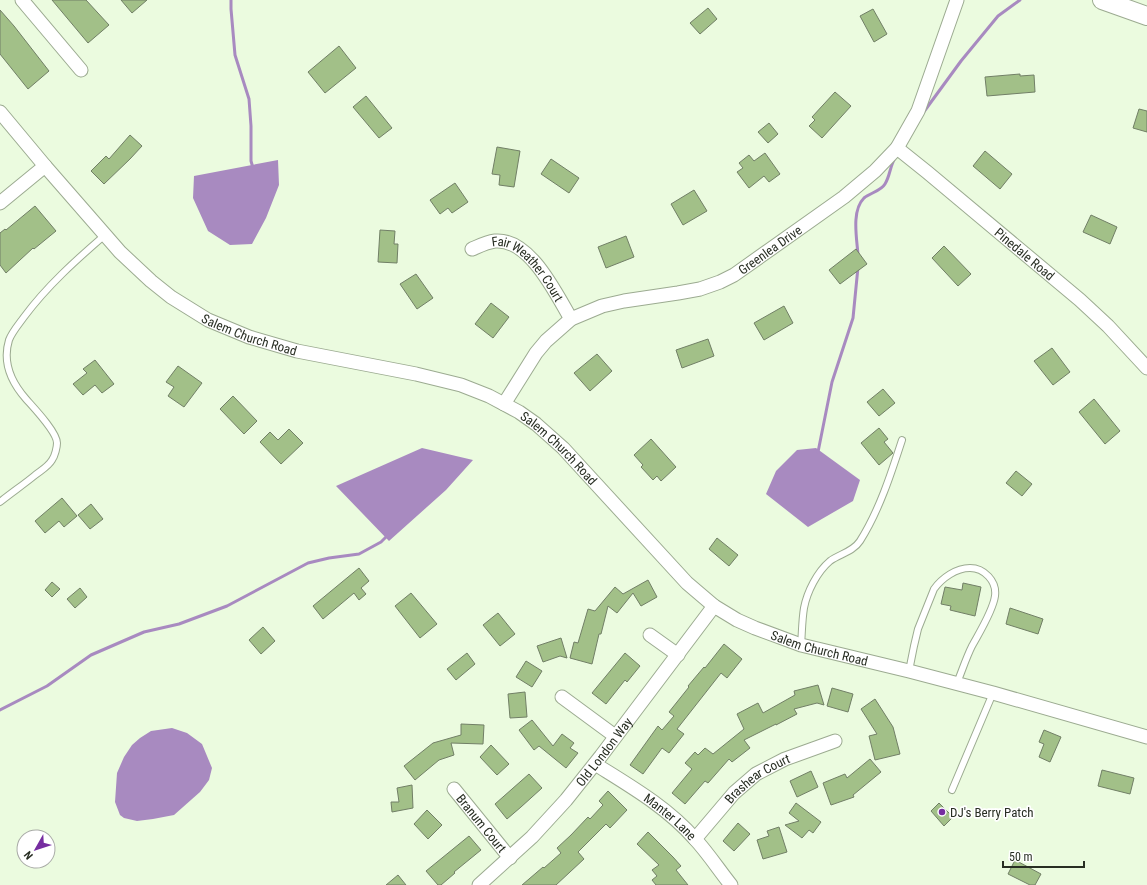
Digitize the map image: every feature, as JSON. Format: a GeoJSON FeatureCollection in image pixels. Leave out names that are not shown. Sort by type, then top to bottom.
{"type":"FeatureCollection","features":[{"type":"Feature","properties":{"kind":"main road"},"geometry":{"type":"LineString","coordinates":[[1102,0],[1147,16]]}},
{"type":"Feature","properties":{"kind":"street"},"geometry":{"type":"LineString","coordinates":[[22,0],[81,70]]}},
{"type":"Feature","properties":{"kind":"street","name":"Greenlea Drive"},"geometry":{"type":"LineString","coordinates":[[504,404],[536,353],[546,341],[571,319],[602,306],[700,289],[720,282],[734,275],[844,197],[875,172],[896,148],[918,111],[957,0]]}},
{"type":"Feature","properties":{"kind":"street","name":"Salem Church Road"},"geometry":{"type":"LineString","coordinates":[[0,112],[105,235],[151,281],[171,297],[208,320],[249,337],[297,351],[416,374],[462,386],[489,396],[519,412],[536,424],[559,444],[687,584],[714,606],[737,620],[801,645],[957,683],[1147,737]]}},
{"type":"Feature","properties":{"kind":"street","name":"Pinedale Road"},"geometry":{"type":"LineString","coordinates":[[896,148],[933,177],[1080,300],[1112,330],[1147,368]]}},
{"type":"Feature","properties":{"kind":"street"},"geometry":{"type":"LineString","coordinates":[[0,203],[45,166]]}},
{"type":"Feature","properties":{"kind":"street","name":"Fair Weather Court"},"geometry":{"type":"LineString","coordinates":[[472,249],[495,241],[508,242],[525,252],[543,271],[571,319]]}},
{"type":"Feature","properties":{"kind":"street","name":"Old London Way"},"geometry":{"type":"LineString","coordinates":[[479,885],[532,838],[566,800],[595,764],[714,606]]}},
{"type":"Feature","properties":{"kind":"street"},"geometry":{"type":"LineString","coordinates":[[650,635],[678,655]]}},
{"type":"Feature","properties":{"kind":"street"},"geometry":{"type":"LineString","coordinates":[[562,697],[616,736]]}},
{"type":"Feature","properties":{"kind":"street","name":"Brashear Court"},"geometry":{"type":"LineString","coordinates":[[695,839],[734,794],[756,774],[785,759],[835,740]]}},
{"type":"Feature","properties":{"kind":"street","name":"Manter Lane"},"geometry":{"type":"LineString","coordinates":[[595,764],[649,798],[673,817],[695,839],[731,885]]}},
{"type":"Feature","properties":{"kind":"street","name":"Branum Court"},"geometry":{"type":"LineString","coordinates":[[454,789],[510,858]]}},
{"type":"Feature","properties":{"kind":"lane"},"geometry":{"type":"LineString","coordinates":[[0,502],[53,460],[57,443],[56,437],[40,415],[21,394],[12,380],[7,366],[7,353],[10,340],[19,323],[36,302],[67,269],[105,235]]}},
{"type":"Feature","properties":{"kind":"lane"},"geometry":{"type":"LineString","coordinates":[[801,645],[804,608],[809,592],[819,573],[831,561],[848,552],[859,543],[876,509],[902,440]]}},
{"type":"Feature","properties":{"kind":"lane"},"geometry":{"type":"LineString","coordinates":[[909,671],[918,629],[934,589],[951,574],[964,568],[976,568],[983,571],[989,577],[995,595],[984,624],[972,647],[957,683]]}},
{"type":"Feature","properties":{"kind":"lane"},"geometry":{"type":"LineString","coordinates":[[952,790],[993,693]]}},
{"type":"Feature","properties":{"kind":"shaded area"},"geometry":{"type":"Polygon","coordinates":[[[278,160],[279,185],[266,218],[252,244],[230,245],[208,231],[193,198],[194,176],[278,160]]]}},
{"type":"Feature","properties":{"kind":"shaded area"},"geometry":{"type":"Polygon","coordinates":[[[422,448],[473,460],[446,490],[389,541],[336,486],[422,448]]]}},
{"type":"Feature","properties":{"kind":"shaded area"},"geometry":{"type":"Polygon","coordinates":[[[816,448],[860,480],[853,501],[808,527],[766,494],[776,471],[797,450],[816,448]]]}},
{"type":"Feature","properties":{"kind":"shaded area"},"geometry":{"type":"Polygon","coordinates":[[[172,728],[187,733],[202,744],[212,768],[209,780],[200,792],[174,815],[137,821],[124,818],[120,815],[115,802],[117,773],[124,757],[132,745],[151,731],[172,728]]]}},
{"type":"Feature","properties":{"kind":"building"},"geometry":{"type":"Polygon","coordinates":[[[52,0],[86,0],[109,25],[88,43],[52,0]]]}},
{"type":"Feature","properties":{"kind":"building"},"geometry":{"type":"Polygon","coordinates":[[[121,0],[147,0],[132,13],[121,0]]]}},
{"type":"Feature","properties":{"kind":"building"},"geometry":{"type":"Polygon","coordinates":[[[708,8],[717,19],[700,34],[690,23],[708,8]]]}},
{"type":"Feature","properties":{"kind":"building"},"geometry":{"type":"Polygon","coordinates":[[[873,9],[887,34],[874,42],[860,16],[873,9]]]}},
{"type":"Feature","properties":{"kind":"building"},"geometry":{"type":"Polygon","coordinates":[[[0,10],[49,71],[28,89],[0,54],[0,10]]]}},
{"type":"Feature","properties":{"kind":"building"},"geometry":{"type":"Polygon","coordinates":[[[339,46],[356,68],[325,93],[308,72],[339,46]]]}},
{"type":"Feature","properties":{"kind":"building"},"geometry":{"type":"Polygon","coordinates":[[[1020,74],[1020,76],[1034,75],[1035,92],[987,96],[985,77],[1020,74]]]}},
{"type":"Feature","properties":{"kind":"building"},"geometry":{"type":"Polygon","coordinates":[[[835,92],[851,106],[822,138],[809,126],[815,120],[812,117],[835,92]]]}},
{"type":"Feature","properties":{"kind":"building"},"geometry":{"type":"Polygon","coordinates":[[[366,96],[392,128],[379,138],[353,107],[366,96]]]}},
{"type":"Feature","properties":{"kind":"building"},"geometry":{"type":"Polygon","coordinates":[[[1139,109],[1147,111],[1147,132],[1133,128],[1139,109]]]}},
{"type":"Feature","properties":{"kind":"building"},"geometry":{"type":"Polygon","coordinates":[[[769,123],[778,134],[768,143],[758,132],[769,123]]]}},
{"type":"Feature","properties":{"kind":"building"},"geometry":{"type":"Polygon","coordinates":[[[130,135],[142,146],[104,184],[91,171],[106,156],[109,159],[130,135]]]}},
{"type":"Feature","properties":{"kind":"building"},"geometry":{"type":"Polygon","coordinates":[[[497,147],[520,151],[514,187],[499,185],[500,175],[492,174],[497,147]]]}},
{"type":"Feature","properties":{"kind":"building"},"geometry":{"type":"Polygon","coordinates":[[[985,151],[1012,174],[1000,189],[973,166],[985,151]]]}},
{"type":"Feature","properties":{"kind":"building"},"geometry":{"type":"Polygon","coordinates":[[[765,153],[780,174],[769,182],[764,176],[749,188],[737,172],[743,168],[739,163],[749,155],[754,161],[765,153]]]}},
{"type":"Feature","properties":{"kind":"building"},"geometry":{"type":"Polygon","coordinates":[[[551,159],[579,178],[569,193],[541,174],[551,159]]]}},
{"type":"Feature","properties":{"kind":"building"},"geometry":{"type":"Polygon","coordinates":[[[455,183],[468,202],[452,213],[448,208],[440,214],[430,200],[455,183]]]}},
{"type":"Feature","properties":{"kind":"building"},"geometry":{"type":"Polygon","coordinates":[[[694,190],[707,211],[683,225],[671,204],[694,190]]]}},
{"type":"Feature","properties":{"kind":"building"},"geometry":{"type":"Polygon","coordinates":[[[35,206],[56,231],[34,249],[33,248],[6,273],[0,265],[0,233],[5,229],[6,230],[35,206]]]}},
{"type":"Feature","properties":{"kind":"building"},"geometry":{"type":"Polygon","coordinates":[[[1091,215],[1117,227],[1110,244],[1083,232],[1091,215]]]}},
{"type":"Feature","properties":{"kind":"building"},"geometry":{"type":"Polygon","coordinates":[[[380,230],[395,231],[394,244],[398,244],[397,263],[378,262],[380,230]]]}},
{"type":"Feature","properties":{"kind":"building"},"geometry":{"type":"Polygon","coordinates":[[[626,236],[634,257],[606,268],[598,247],[626,236]]]}},
{"type":"Feature","properties":{"kind":"building"},"geometry":{"type":"Polygon","coordinates":[[[944,246],[971,274],[958,286],[932,258],[944,246]]]}},
{"type":"Feature","properties":{"kind":"building"},"geometry":{"type":"Polygon","coordinates":[[[856,249],[867,264],[840,284],[829,270],[856,249]]]}},
{"type":"Feature","properties":{"kind":"building"},"geometry":{"type":"Polygon","coordinates":[[[416,274],[433,298],[417,309],[400,284],[416,274]]]}},
{"type":"Feature","properties":{"kind":"building"},"geometry":{"type":"Polygon","coordinates":[[[491,303],[509,317],[493,338],[475,324],[491,303]]]}},
{"type":"Feature","properties":{"kind":"building"},"geometry":{"type":"Polygon","coordinates":[[[784,306],[793,323],[764,340],[754,323],[784,306]]]}},
{"type":"Feature","properties":{"kind":"building"},"geometry":{"type":"Polygon","coordinates":[[[708,339],[714,356],[682,368],[676,350],[708,339]]]}},
{"type":"Feature","properties":{"kind":"building"},"geometry":{"type":"Polygon","coordinates":[[[1052,348],[1070,372],[1053,385],[1034,361],[1052,348]]]}},
{"type":"Feature","properties":{"kind":"building"},"geometry":{"type":"Polygon","coordinates":[[[597,354],[612,371],[590,391],[574,373],[597,354]]]}},
{"type":"Feature","properties":{"kind":"building"},"geometry":{"type":"Polygon","coordinates":[[[95,360],[114,384],[102,393],[95,385],[83,395],[73,384],[87,373],[83,369],[95,360]]]}},
{"type":"Feature","properties":{"kind":"building"},"geometry":{"type":"Polygon","coordinates":[[[178,366],[202,383],[184,407],[168,396],[174,387],[166,382],[178,366]]]}},
{"type":"Feature","properties":{"kind":"building"},"geometry":{"type":"Polygon","coordinates":[[[883,389],[895,403],[879,416],[867,402],[883,389]]]}},
{"type":"Feature","properties":{"kind":"building"},"geometry":{"type":"Polygon","coordinates":[[[233,396],[257,421],[244,434],[220,409],[233,396]]]}},
{"type":"Feature","properties":{"kind":"building"},"geometry":{"type":"Polygon","coordinates":[[[1094,399],[1120,431],[1105,444],[1079,412],[1094,399]]]}},
{"type":"Feature","properties":{"kind":"building"},"geometry":{"type":"Polygon","coordinates":[[[879,428],[888,439],[884,442],[893,453],[879,465],[861,443],[879,428]]]}},
{"type":"Feature","properties":{"kind":"building"},"geometry":{"type":"Polygon","coordinates":[[[289,429],[303,443],[281,464],[260,442],[270,432],[278,440],[289,429]]]}},
{"type":"Feature","properties":{"kind":"building"},"geometry":{"type":"Polygon","coordinates":[[[651,439],[676,467],[661,481],[657,476],[653,480],[641,467],[643,465],[634,455],[651,439]]]}},
{"type":"Feature","properties":{"kind":"building"},"geometry":{"type":"Polygon","coordinates":[[[1016,471],[1032,484],[1022,496],[1006,483],[1016,471]]]}},
{"type":"Feature","properties":{"kind":"building"},"geometry":{"type":"Polygon","coordinates":[[[62,498],[77,516],[64,527],[59,521],[45,533],[35,521],[62,498]]]}},
{"type":"Feature","properties":{"kind":"building"},"geometry":{"type":"Polygon","coordinates":[[[91,504],[103,519],[90,529],[78,515],[91,504]]]}},
{"type":"Feature","properties":{"kind":"building"},"geometry":{"type":"Polygon","coordinates":[[[717,538],[738,555],[729,566],[709,549],[717,538]]]}},
{"type":"Feature","properties":{"kind":"building"},"geometry":{"type":"Polygon","coordinates":[[[359,568],[369,581],[361,588],[366,594],[359,600],[354,593],[323,619],[313,606],[359,568]]]}},
{"type":"Feature","properties":{"kind":"building"},"geometry":{"type":"Polygon","coordinates":[[[648,580],[657,597],[641,606],[633,593],[617,613],[608,606],[601,634],[599,634],[592,664],[570,658],[574,642],[578,643],[588,609],[595,611],[615,587],[623,594],[648,580]]]}},
{"type":"Feature","properties":{"kind":"building"},"geometry":{"type":"Polygon","coordinates":[[[52,582],[60,589],[52,597],[45,590],[52,582]]]}},
{"type":"Feature","properties":{"kind":"building"},"geometry":{"type":"Polygon","coordinates":[[[963,583],[981,587],[975,616],[950,610],[951,606],[941,604],[945,587],[962,590],[963,583]]]}},
{"type":"Feature","properties":{"kind":"building"},"geometry":{"type":"Polygon","coordinates":[[[80,588],[87,597],[75,608],[67,599],[80,588]]]}},
{"type":"Feature","properties":{"kind":"building"},"geometry":{"type":"Polygon","coordinates":[[[411,593],[437,624],[420,638],[395,606],[411,593]]]}},
{"type":"Feature","properties":{"kind":"building"},"geometry":{"type":"Polygon","coordinates":[[[1010,608],[1043,619],[1038,634],[1006,624],[1010,608]]]}},
{"type":"Feature","properties":{"kind":"building"},"geometry":{"type":"Polygon","coordinates":[[[498,613],[515,634],[500,646],[483,625],[498,613]]]}},
{"type":"Feature","properties":{"kind":"building"},"geometry":{"type":"Polygon","coordinates":[[[263,627],[275,641],[261,654],[249,640],[263,627]]]}},
{"type":"Feature","properties":{"kind":"building"},"geometry":{"type":"Polygon","coordinates":[[[561,638],[567,658],[560,656],[543,662],[537,646],[561,638]]]}},
{"type":"Feature","properties":{"kind":"building"},"geometry":{"type":"Polygon","coordinates":[[[724,644],[742,659],[727,678],[721,673],[677,729],[684,734],[669,753],[662,748],[643,774],[630,765],[658,726],[662,730],[674,716],[669,712],[689,687],[688,686],[724,644]]]}},
{"type":"Feature","properties":{"kind":"building"},"geometry":{"type":"Polygon","coordinates":[[[467,653],[475,664],[456,680],[447,669],[467,653]]]}},
{"type":"Feature","properties":{"kind":"building"},"geometry":{"type":"Polygon","coordinates":[[[625,653],[640,666],[627,682],[625,680],[606,704],[592,693],[625,653]]]}},
{"type":"Feature","properties":{"kind":"building"},"geometry":{"type":"Polygon","coordinates":[[[526,661],[542,671],[532,687],[516,677],[526,661]]]}},
{"type":"Feature","properties":{"kind":"building"},"geometry":{"type":"Polygon","coordinates":[[[818,685],[824,705],[817,703],[794,709],[797,714],[744,740],[750,748],[732,762],[729,759],[708,783],[705,781],[685,804],[672,793],[692,769],[685,763],[695,752],[698,755],[705,748],[713,754],[744,729],[737,714],[758,703],[763,713],[795,695],[794,691],[818,685]]]}},
{"type":"Feature","properties":{"kind":"building"},"geometry":{"type":"Polygon","coordinates":[[[832,688],[853,694],[848,712],[827,706],[832,688]]]}},
{"type":"Feature","properties":{"kind":"building"},"geometry":{"type":"Polygon","coordinates":[[[525,692],[527,717],[510,718],[508,694],[525,692]]]}},
{"type":"Feature","properties":{"kind":"building"},"geometry":{"type":"Polygon","coordinates":[[[875,699],[893,727],[900,754],[875,760],[869,736],[877,734],[861,709],[875,699]]]}},
{"type":"Feature","properties":{"kind":"building"},"geometry":{"type":"Polygon","coordinates":[[[532,720],[553,746],[562,734],[574,743],[570,748],[578,753],[566,768],[539,746],[534,750],[519,730],[532,720]]]}},
{"type":"Feature","properties":{"kind":"building"},"geometry":{"type":"Polygon","coordinates":[[[461,724],[484,725],[483,744],[451,743],[454,755],[439,760],[415,780],[404,766],[433,743],[461,735],[461,724]]]}},
{"type":"Feature","properties":{"kind":"building"},"geometry":{"type":"Polygon","coordinates":[[[1044,730],[1061,737],[1050,762],[1039,757],[1044,744],[1039,742],[1044,730]]]}},
{"type":"Feature","properties":{"kind":"building"},"geometry":{"type":"Polygon","coordinates":[[[491,745],[509,764],[497,775],[480,757],[491,745]]]}},
{"type":"Feature","properties":{"kind":"building"},"geometry":{"type":"Polygon","coordinates":[[[870,759],[881,772],[853,795],[854,797],[831,805],[823,783],[845,774],[847,778],[870,759]]]}},
{"type":"Feature","properties":{"kind":"building"},"geometry":{"type":"Polygon","coordinates":[[[1102,770],[1134,778],[1130,794],[1098,786],[1102,770]]]}},
{"type":"Feature","properties":{"kind":"building"},"geometry":{"type":"Polygon","coordinates":[[[811,771],[818,787],[797,797],[790,781],[811,771]]]}},
{"type":"Feature","properties":{"kind":"building"},"geometry":{"type":"Polygon","coordinates":[[[529,774],[542,788],[507,819],[495,804],[529,774]]]}},
{"type":"Feature","properties":{"kind":"building"},"geometry":{"type":"Polygon","coordinates":[[[412,785],[413,808],[392,812],[391,802],[399,802],[397,788],[412,785]]]}},
{"type":"Feature","properties":{"kind":"building"},"geometry":{"type":"Polygon","coordinates":[[[608,791],[627,810],[610,828],[606,824],[578,852],[584,859],[556,885],[522,885],[561,853],[557,848],[588,817],[590,819],[603,805],[599,801],[608,791]]]}},
{"type":"Feature","properties":{"kind":"building"},"geometry":{"type":"Polygon","coordinates":[[[796,803],[821,822],[813,833],[809,830],[802,838],[785,825],[799,821],[789,813],[796,803]]]}},
{"type":"Feature","properties":{"kind":"building"},"geometry":{"type":"Polygon","coordinates":[[[939,803],[953,817],[944,826],[931,811],[939,803]]]}},
{"type":"Feature","properties":{"kind":"building"},"geometry":{"type":"Polygon","coordinates":[[[427,810],[442,825],[428,839],[414,824],[427,810]]]}},
{"type":"Feature","properties":{"kind":"building"},"geometry":{"type":"Polygon","coordinates":[[[738,823],[750,834],[734,851],[723,841],[738,823]]]}},
{"type":"Feature","properties":{"kind":"building"},"geometry":{"type":"Polygon","coordinates":[[[779,827],[787,852],[763,859],[757,840],[769,836],[767,831],[779,827]]]}},
{"type":"Feature","properties":{"kind":"building"},"geometry":{"type":"Polygon","coordinates":[[[648,832],[681,866],[676,870],[688,885],[656,885],[652,880],[657,876],[652,870],[659,865],[637,844],[648,832]]]}},
{"type":"Feature","properties":{"kind":"building"},"geometry":{"type":"Polygon","coordinates":[[[469,836],[481,850],[454,872],[455,873],[441,885],[438,885],[426,871],[469,836]]]}},
{"type":"Feature","properties":{"kind":"building"},"geometry":{"type":"Polygon","coordinates":[[[1015,860],[1041,874],[1035,885],[1030,885],[1008,874],[1015,860]]]}},
{"type":"Feature","properties":{"kind":"building"},"geometry":{"type":"Polygon","coordinates":[[[398,875],[406,885],[386,885],[398,875]]]}},
{"type":"Feature","properties":{"kind":"waterway"},"geometry":{"type":"LineString","coordinates":[[231,0],[235,55],[249,99],[251,161],[253,168]]}},
{"type":"Feature","properties":{"kind":"waterway"},"geometry":{"type":"LineString","coordinates":[[923,113],[961,61],[998,16],[1020,0]]}},
{"type":"Feature","properties":{"kind":"waterway"},"geometry":{"type":"LineString","coordinates":[[858,255],[856,233],[857,210],[866,196],[881,188],[885,184],[895,158]]}},
{"type":"Feature","properties":{"kind":"waterway"},"geometry":{"type":"LineString","coordinates":[[818,452],[832,382],[853,318],[858,267]]}},
{"type":"Feature","properties":{"kind":"waterway"},"geometry":{"type":"LineString","coordinates":[[0,710],[47,686],[91,655],[144,632],[179,624],[227,606],[308,563],[329,558],[359,554],[381,542],[388,535]]}},
{"type":"Feature","properties":{"kind":"place","name":"DJ's Berry Patch"},"geometry":{"type":"Point","coordinates":[942,812]}}]}
